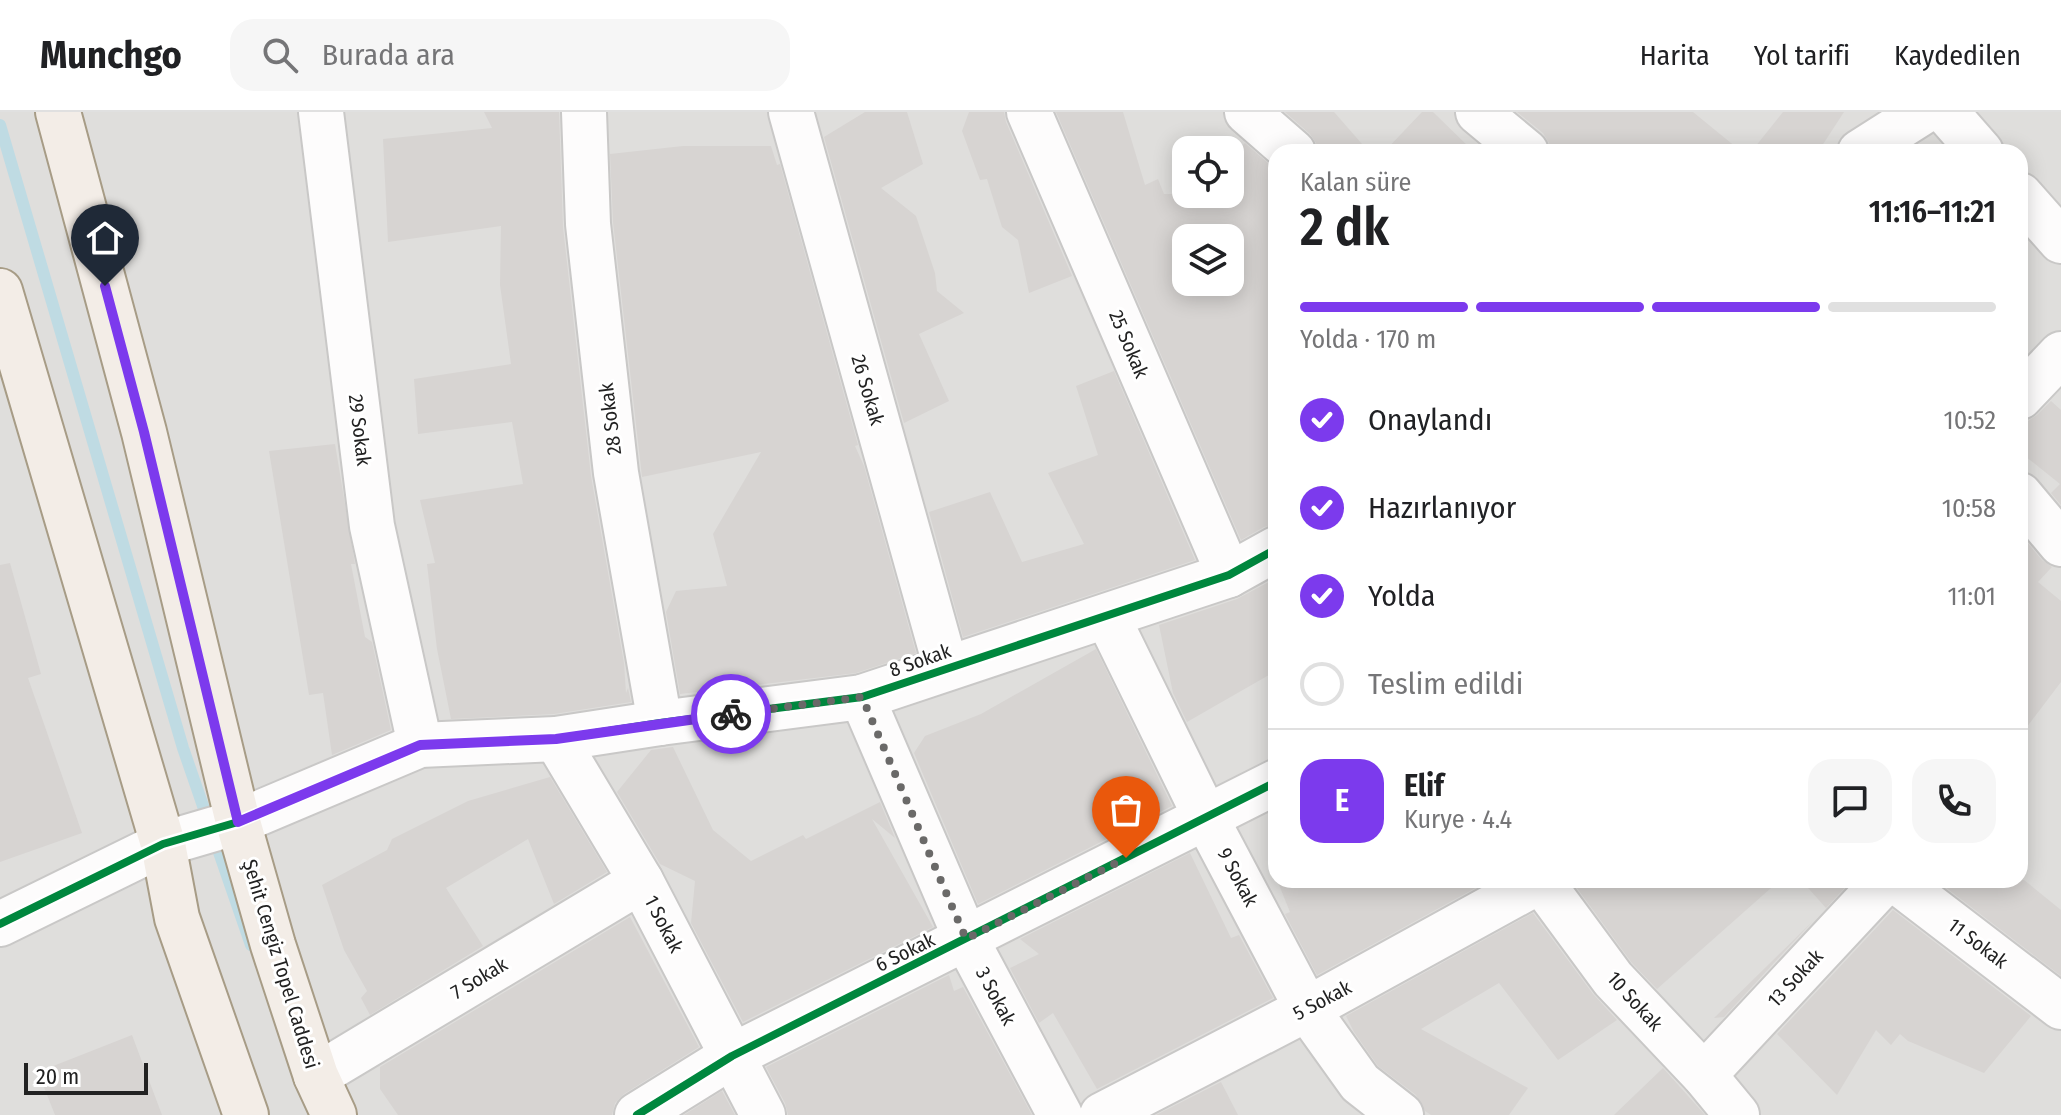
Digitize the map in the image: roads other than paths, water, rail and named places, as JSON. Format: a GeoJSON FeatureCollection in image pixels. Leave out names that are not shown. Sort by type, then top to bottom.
{"type":"FeatureCollection","features":[{"type":"Feature","properties":{"kind":"main road","name":"Şehit Cengiz Topel Caddesi"},"geometry":{"type":"LineString","coordinates":[[58,112],[144,432],[238,822],[273,945],[316,1076],[334,1115]]}},
{"type":"Feature","properties":{"kind":"main road"},"geometry":{"type":"LineString","coordinates":[[0,294],[163,844],[177,918],[246,1115]]}},
{"type":"Feature","properties":{"kind":"street","name":"29 Sokak"},"geometry":{"type":"LineString","coordinates":[[321,112],[372,526],[420,745]]}},
{"type":"Feature","properties":{"kind":"street","name":"28 Sokak"},"geometry":{"type":"LineString","coordinates":[[584,112],[588,224],[616,473],[660,723]]}},
{"type":"Feature","properties":{"kind":"street","name":"26 Sokak"},"geometry":{"type":"LineString","coordinates":[[791,112],[946,668]]}},
{"type":"Feature","properties":{"kind":"street","name":"25 Sokak"},"geometry":{"type":"LineString","coordinates":[[1029,112],[1229,575]]}},
{"type":"Feature","properties":{"kind":"street"},"geometry":{"type":"LineString","coordinates":[[1247,112],[1284,144]]}},
{"type":"Feature","properties":{"kind":"street"},"geometry":{"type":"LineString","coordinates":[[1478,112],[1516,144]]}},
{"type":"Feature","properties":{"kind":"street"},"geometry":{"type":"LineString","coordinates":[[1873,144],[1923,112]]}},
{"type":"Feature","properties":{"kind":"street"},"geometry":{"type":"LineString","coordinates":[[1946,112],[1974,144]]}},
{"type":"Feature","properties":{"kind":"street"},"geometry":{"type":"LineString","coordinates":[[2028,204],[2061,241]]}},
{"type":"Feature","properties":{"kind":"street"},"geometry":{"type":"LineString","coordinates":[[2028,389],[2061,354]]}},
{"type":"Feature","properties":{"kind":"street"},"geometry":{"type":"LineString","coordinates":[[2028,505],[2061,544]]}},
{"type":"Feature","properties":{"kind":"street","name":"8 Sokak"},"geometry":{"type":"LineString","coordinates":[[0,924],[163,844],[238,822],[420,745],[556,739],[862,697],[1229,575],[1268,553]]}},
{"type":"Feature","properties":{"kind":"street","name":"9 Sokak"},"geometry":{"type":"LineString","coordinates":[[1107,616],[1206,818],[1307,1009],[1360,1083],[1401,1115]]}},
{"type":"Feature","properties":{"kind":"street","name":"3 Sokak"},"geometry":{"type":"LineString","coordinates":[[862,697],[966,939],[1060,1115]]}},
{"type":"Feature","properties":{"kind":"street","name":"1 Sokak"},"geometry":{"type":"LineString","coordinates":[[556,739],[641,881],[763,1115]]}},
{"type":"Feature","properties":{"kind":"street","name":"6 Sokak"},"geometry":{"type":"LineString","coordinates":[[637,1115],[732,1056],[1268,786]]}},
{"type":"Feature","properties":{"kind":"street","name":"7 Sokak"},"geometry":{"type":"LineString","coordinates":[[316,1076],[641,881]]}},
{"type":"Feature","properties":{"kind":"street","name":"5 Sokak"},"geometry":{"type":"LineString","coordinates":[[1102,1115],[1307,1009],[1526,888]]}},
{"type":"Feature","properties":{"kind":"street","name":"10 Sokak"},"geometry":{"type":"LineString","coordinates":[[1546,888],[1613,979],[1704,1075],[1737,1115]]}},
{"type":"Feature","properties":{"kind":"street","name":"13 Sokak"},"geometry":{"type":"LineString","coordinates":[[1704,1075],[1879,888]]}},
{"type":"Feature","properties":{"kind":"street","name":"11 Sokak"},"geometry":{"type":"LineString","coordinates":[[1905,888],[2061,1007]]}},
{"type":"Feature","properties":{"kind":"waterway"},"geometry":{"type":"LineString","coordinates":[[0,125],[183,748],[251,945]]}}]}
